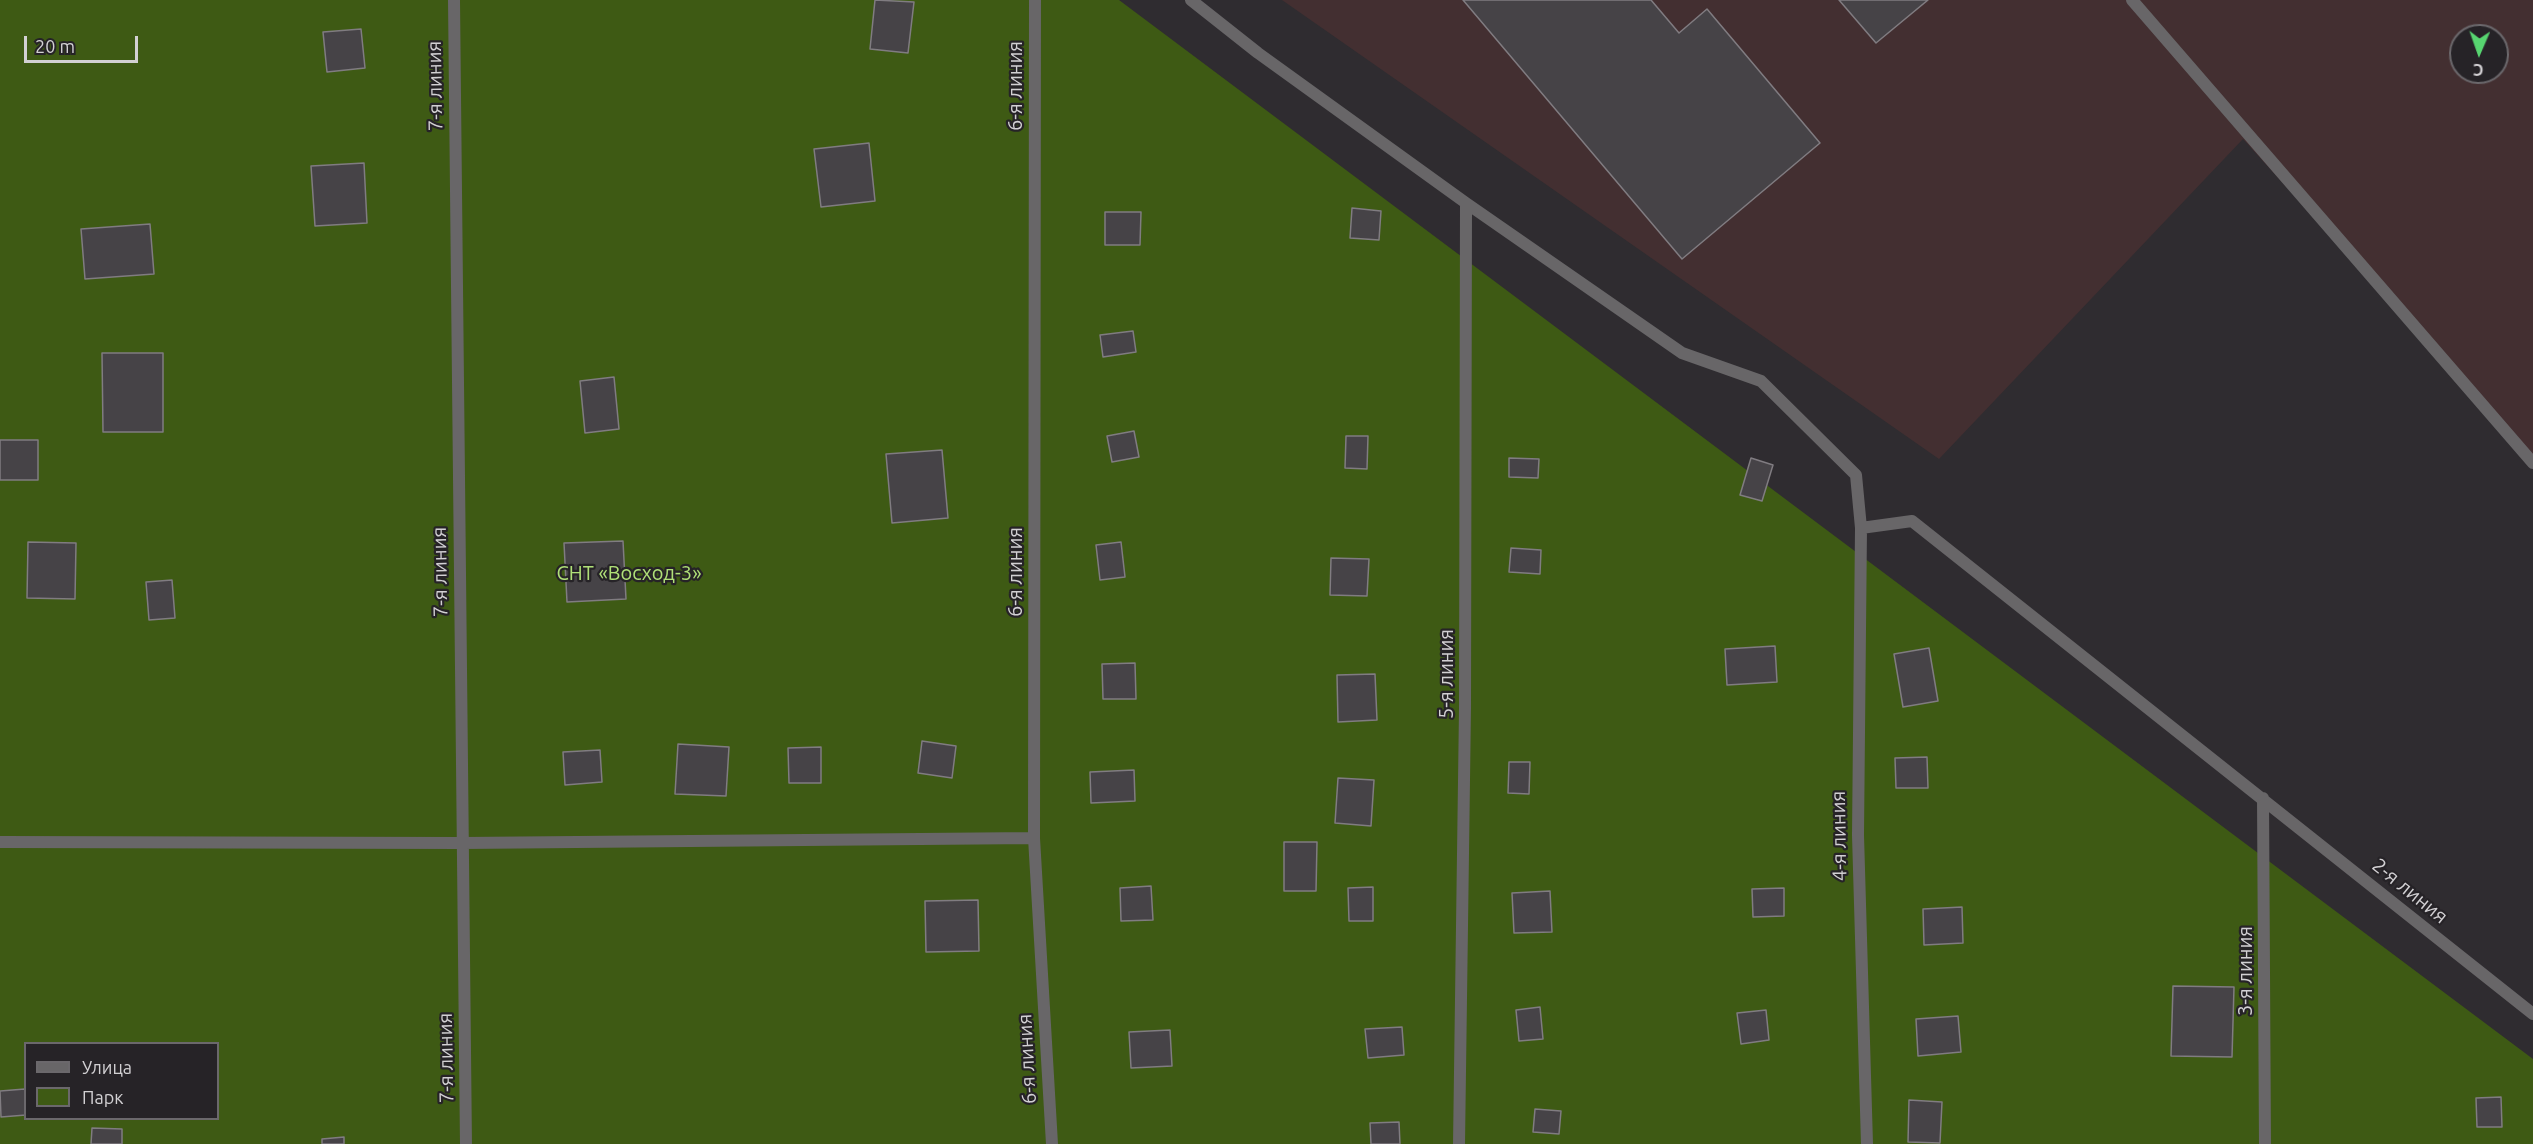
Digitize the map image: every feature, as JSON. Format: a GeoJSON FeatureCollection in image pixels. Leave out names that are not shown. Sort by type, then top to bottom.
{"type":"FeatureCollection","features":[{"type":"Feature","properties":{"kind":"street","name":"7-я линия"},"geometry":{"type":"LineString","coordinates":[[454,0],[466,1144]]}},
{"type":"Feature","properties":{"kind":"street","name":"6-я линия"},"geometry":{"type":"LineString","coordinates":[[1035,0],[1034,838],[1052,1144]]}},
{"type":"Feature","properties":{"kind":"street","name":"4-я линия"},"geometry":{"type":"LineString","coordinates":[[1191,0],[1258,53],[1466,203],[1682,353],[1761,381],[1856,475],[1861,528],[1858,835],[1867,1144]]}},
{"type":"Feature","properties":{"kind":"street"},"geometry":{"type":"LineString","coordinates":[[2132,0],[2533,463]]}},
{"type":"Feature","properties":{"kind":"street","name":"5-я линия"},"geometry":{"type":"LineString","coordinates":[[1459,1144],[1466,708],[1466,203]]}},
{"type":"Feature","properties":{"kind":"street","name":"2-я линия"},"geometry":{"type":"LineString","coordinates":[[1861,528],[1912,521],[2533,1014]]}},
{"type":"Feature","properties":{"kind":"street","name":"3-я линия"},"geometry":{"type":"LineString","coordinates":[[2263,798],[2265,1144]]}},
{"type":"Feature","properties":{"kind":"street"},"geometry":{"type":"LineString","coordinates":[[0,842],[463,843],[1034,838]]}},
{"type":"Feature","properties":{"kind":"shaded area"},"geometry":{"type":"Polygon","coordinates":[[[1282,0],[2533,0],[2533,460],[2243,139],[1939,459],[1282,0]]]}},
{"type":"Feature","properties":{"kind":"green space","name":"СНТ «Восход-3»"},"geometry":{"type":"Polygon","coordinates":[[[0,0],[1119,0],[2533,1059],[2533,1144],[0,1144],[0,0]]]}},
{"type":"Feature","properties":{"kind":"building"},"geometry":{"type":"Polygon","coordinates":[[[875,0],[914,2],[908,53],[870,49],[875,0]]]}},
{"type":"Feature","properties":{"kind":"building"},"geometry":{"type":"Polygon","coordinates":[[[1463,0],[1651,0],[1679,33],[1707,9],[1820,143],[1682,259],[1463,0]]]}},
{"type":"Feature","properties":{"kind":"building"},"geometry":{"type":"Polygon","coordinates":[[[1839,0],[1928,0],[1876,43],[1839,0]]]}},
{"type":"Feature","properties":{"kind":"building"},"geometry":{"type":"Polygon","coordinates":[[[361,29],[365,68],[327,72],[323,32],[361,29]]]}},
{"type":"Feature","properties":{"kind":"building"},"geometry":{"type":"Polygon","coordinates":[[[869,143],[875,201],[821,207],[814,149],[869,143]]]}},
{"type":"Feature","properties":{"kind":"building"},"geometry":{"type":"Polygon","coordinates":[[[364,163],[367,223],[315,226],[311,166],[364,163]]]}},
{"type":"Feature","properties":{"kind":"building"},"geometry":{"type":"Polygon","coordinates":[[[1352,208],[1381,211],[1379,240],[1350,238],[1352,208]]]}},
{"type":"Feature","properties":{"kind":"building"},"geometry":{"type":"Polygon","coordinates":[[[1105,212],[1141,212],[1140,245],[1105,245],[1105,212]]]}},
{"type":"Feature","properties":{"kind":"building"},"geometry":{"type":"Polygon","coordinates":[[[150,224],[154,274],[85,279],[81,229],[150,224]]]}},
{"type":"Feature","properties":{"kind":"building"},"geometry":{"type":"Polygon","coordinates":[[[1133,331],[1136,352],[1103,357],[1100,335],[1133,331]]]}},
{"type":"Feature","properties":{"kind":"building"},"geometry":{"type":"Polygon","coordinates":[[[102,353],[163,353],[163,432],[103,432],[102,353]]]}},
{"type":"Feature","properties":{"kind":"building"},"geometry":{"type":"Polygon","coordinates":[[[614,377],[619,429],[585,433],[580,381],[614,377]]]}},
{"type":"Feature","properties":{"kind":"building"},"geometry":{"type":"Polygon","coordinates":[[[1134,431],[1139,457],[1112,462],[1107,436],[1134,431]]]}},
{"type":"Feature","properties":{"kind":"building"},"geometry":{"type":"Polygon","coordinates":[[[1346,436],[1368,436],[1367,469],[1345,468],[1346,436]]]}},
{"type":"Feature","properties":{"kind":"building"},"geometry":{"type":"Polygon","coordinates":[[[0,440],[38,440],[38,480],[0,480],[0,440]]]}},
{"type":"Feature","properties":{"kind":"building"},"geometry":{"type":"Polygon","coordinates":[[[942,450],[948,518],[892,523],[886,454],[942,450]]]}},
{"type":"Feature","properties":{"kind":"building"},"geometry":{"type":"Polygon","coordinates":[[[1509,458],[1539,459],[1538,478],[1509,477],[1509,458]]]}},
{"type":"Feature","properties":{"kind":"building"},"geometry":{"type":"Polygon","coordinates":[[[1751,458],[1773,465],[1762,501],[1740,495],[1751,458]]]}},
{"type":"Feature","properties":{"kind":"building"},"geometry":{"type":"Polygon","coordinates":[[[623,541],[626,599],[567,602],[564,543],[623,541]]]}},
{"type":"Feature","properties":{"kind":"building"},"geometry":{"type":"Polygon","coordinates":[[[28,542],[76,543],[75,599],[27,598],[28,542]]]}},
{"type":"Feature","properties":{"kind":"building"},"geometry":{"type":"Polygon","coordinates":[[[1121,542],[1125,577],[1100,580],[1096,545],[1121,542]]]}},
{"type":"Feature","properties":{"kind":"building"},"geometry":{"type":"Polygon","coordinates":[[[1511,548],[1541,550],[1540,574],[1509,572],[1511,548]]]}},
{"type":"Feature","properties":{"kind":"building"},"geometry":{"type":"Polygon","coordinates":[[[1331,558],[1369,559],[1367,596],[1330,595],[1331,558]]]}},
{"type":"Feature","properties":{"kind":"building"},"geometry":{"type":"Polygon","coordinates":[[[172,580],[175,618],[149,620],[146,582],[172,580]]]}},
{"type":"Feature","properties":{"kind":"building"},"geometry":{"type":"Polygon","coordinates":[[[1775,646],[1777,682],[1727,685],[1725,649],[1775,646]]]}},
{"type":"Feature","properties":{"kind":"building"},"geometry":{"type":"Polygon","coordinates":[[[1929,648],[1938,701],[1903,707],[1894,654],[1929,648]]]}},
{"type":"Feature","properties":{"kind":"building"},"geometry":{"type":"Polygon","coordinates":[[[1135,663],[1136,699],[1103,699],[1102,664],[1135,663]]]}},
{"type":"Feature","properties":{"kind":"building"},"geometry":{"type":"Polygon","coordinates":[[[1375,674],[1377,720],[1338,722],[1337,675],[1375,674]]]}},
{"type":"Feature","properties":{"kind":"building"},"geometry":{"type":"Polygon","coordinates":[[[922,741],[956,746],[952,778],[918,773],[922,741]]]}},
{"type":"Feature","properties":{"kind":"building"},"geometry":{"type":"Polygon","coordinates":[[[678,744],[729,747],[726,796],[675,794],[678,744]]]}},
{"type":"Feature","properties":{"kind":"building"},"geometry":{"type":"Polygon","coordinates":[[[821,747],[821,783],[789,783],[788,748],[821,747]]]}},
{"type":"Feature","properties":{"kind":"building"},"geometry":{"type":"Polygon","coordinates":[[[600,750],[602,782],[565,785],[563,752],[600,750]]]}},
{"type":"Feature","properties":{"kind":"building"},"geometry":{"type":"Polygon","coordinates":[[[1927,757],[1928,788],[1896,788],[1895,758],[1927,757]]]}},
{"type":"Feature","properties":{"kind":"building"},"geometry":{"type":"Polygon","coordinates":[[[1509,762],[1530,762],[1529,794],[1508,793],[1509,762]]]}},
{"type":"Feature","properties":{"kind":"building"},"geometry":{"type":"Polygon","coordinates":[[[1134,770],[1135,801],[1091,803],[1090,772],[1134,770]]]}},
{"type":"Feature","properties":{"kind":"building"},"geometry":{"type":"Polygon","coordinates":[[[1338,778],[1374,780],[1371,826],[1335,823],[1338,778]]]}},
{"type":"Feature","properties":{"kind":"building"},"geometry":{"type":"Polygon","coordinates":[[[1284,842],[1317,842],[1316,891],[1284,891],[1284,842]]]}},
{"type":"Feature","properties":{"kind":"building"},"geometry":{"type":"Polygon","coordinates":[[[1151,886],[1153,920],[1121,921],[1120,888],[1151,886]]]}},
{"type":"Feature","properties":{"kind":"building"},"geometry":{"type":"Polygon","coordinates":[[[1373,887],[1373,921],[1349,921],[1348,888],[1373,887]]]}},
{"type":"Feature","properties":{"kind":"building"},"geometry":{"type":"Polygon","coordinates":[[[1784,888],[1784,916],[1753,917],[1752,889],[1784,888]]]}},
{"type":"Feature","properties":{"kind":"building"},"geometry":{"type":"Polygon","coordinates":[[[1550,891],[1552,932],[1514,933],[1512,893],[1550,891]]]}},
{"type":"Feature","properties":{"kind":"building"},"geometry":{"type":"Polygon","coordinates":[[[978,900],[979,951],[926,952],[925,901],[978,900]]]}},
{"type":"Feature","properties":{"kind":"building"},"geometry":{"type":"Polygon","coordinates":[[[1962,907],[1963,943],[1924,945],[1923,909],[1962,907]]]}},
{"type":"Feature","properties":{"kind":"building"},"geometry":{"type":"Polygon","coordinates":[[[2173,986],[2234,987],[2232,1057],[2171,1056],[2173,986]]]}},
{"type":"Feature","properties":{"kind":"building"},"geometry":{"type":"Polygon","coordinates":[[[1540,1007],[1543,1039],[1519,1041],[1516,1010],[1540,1007]]]}},
{"type":"Feature","properties":{"kind":"building"},"geometry":{"type":"Polygon","coordinates":[[[1766,1010],[1769,1040],[1741,1044],[1737,1013],[1766,1010]]]}},
{"type":"Feature","properties":{"kind":"building"},"geometry":{"type":"Polygon","coordinates":[[[1958,1016],[1961,1052],[1918,1056],[1916,1019],[1958,1016]]]}},
{"type":"Feature","properties":{"kind":"building"},"geometry":{"type":"Polygon","coordinates":[[[1402,1027],[1404,1055],[1368,1058],[1365,1029],[1402,1027]]]}},
{"type":"Feature","properties":{"kind":"building"},"geometry":{"type":"Polygon","coordinates":[[[1170,1030],[1172,1066],[1131,1068],[1129,1032],[1170,1030]]]}},
{"type":"Feature","properties":{"kind":"building"},"geometry":{"type":"Polygon","coordinates":[[[24,1089],[24,1115],[1,1117],[0,1091],[24,1089]]]}},
{"type":"Feature","properties":{"kind":"building"},"geometry":{"type":"Polygon","coordinates":[[[2501,1097],[2502,1127],[2477,1127],[2476,1098],[2501,1097]]]}},
{"type":"Feature","properties":{"kind":"building"},"geometry":{"type":"Polygon","coordinates":[[[1909,1100],[1942,1102],[1940,1143],[1908,1142],[1909,1100]]]}},
{"type":"Feature","properties":{"kind":"building"},"geometry":{"type":"Polygon","coordinates":[[[1535,1109],[1561,1111],[1559,1134],[1533,1132],[1535,1109]]]}},
{"type":"Feature","properties":{"kind":"building"},"geometry":{"type":"Polygon","coordinates":[[[1399,1122],[1400,1144],[1371,1144],[1370,1123],[1399,1122]]]}},
{"type":"Feature","properties":{"kind":"building"},"geometry":{"type":"Polygon","coordinates":[[[92,1128],[122,1129],[122,1144],[91,1144],[92,1128]]]}},
{"type":"Feature","properties":{"kind":"building"},"geometry":{"type":"Polygon","coordinates":[[[344,1137],[344,1144],[322,1144],[322,1139],[344,1137]]]}}]}
